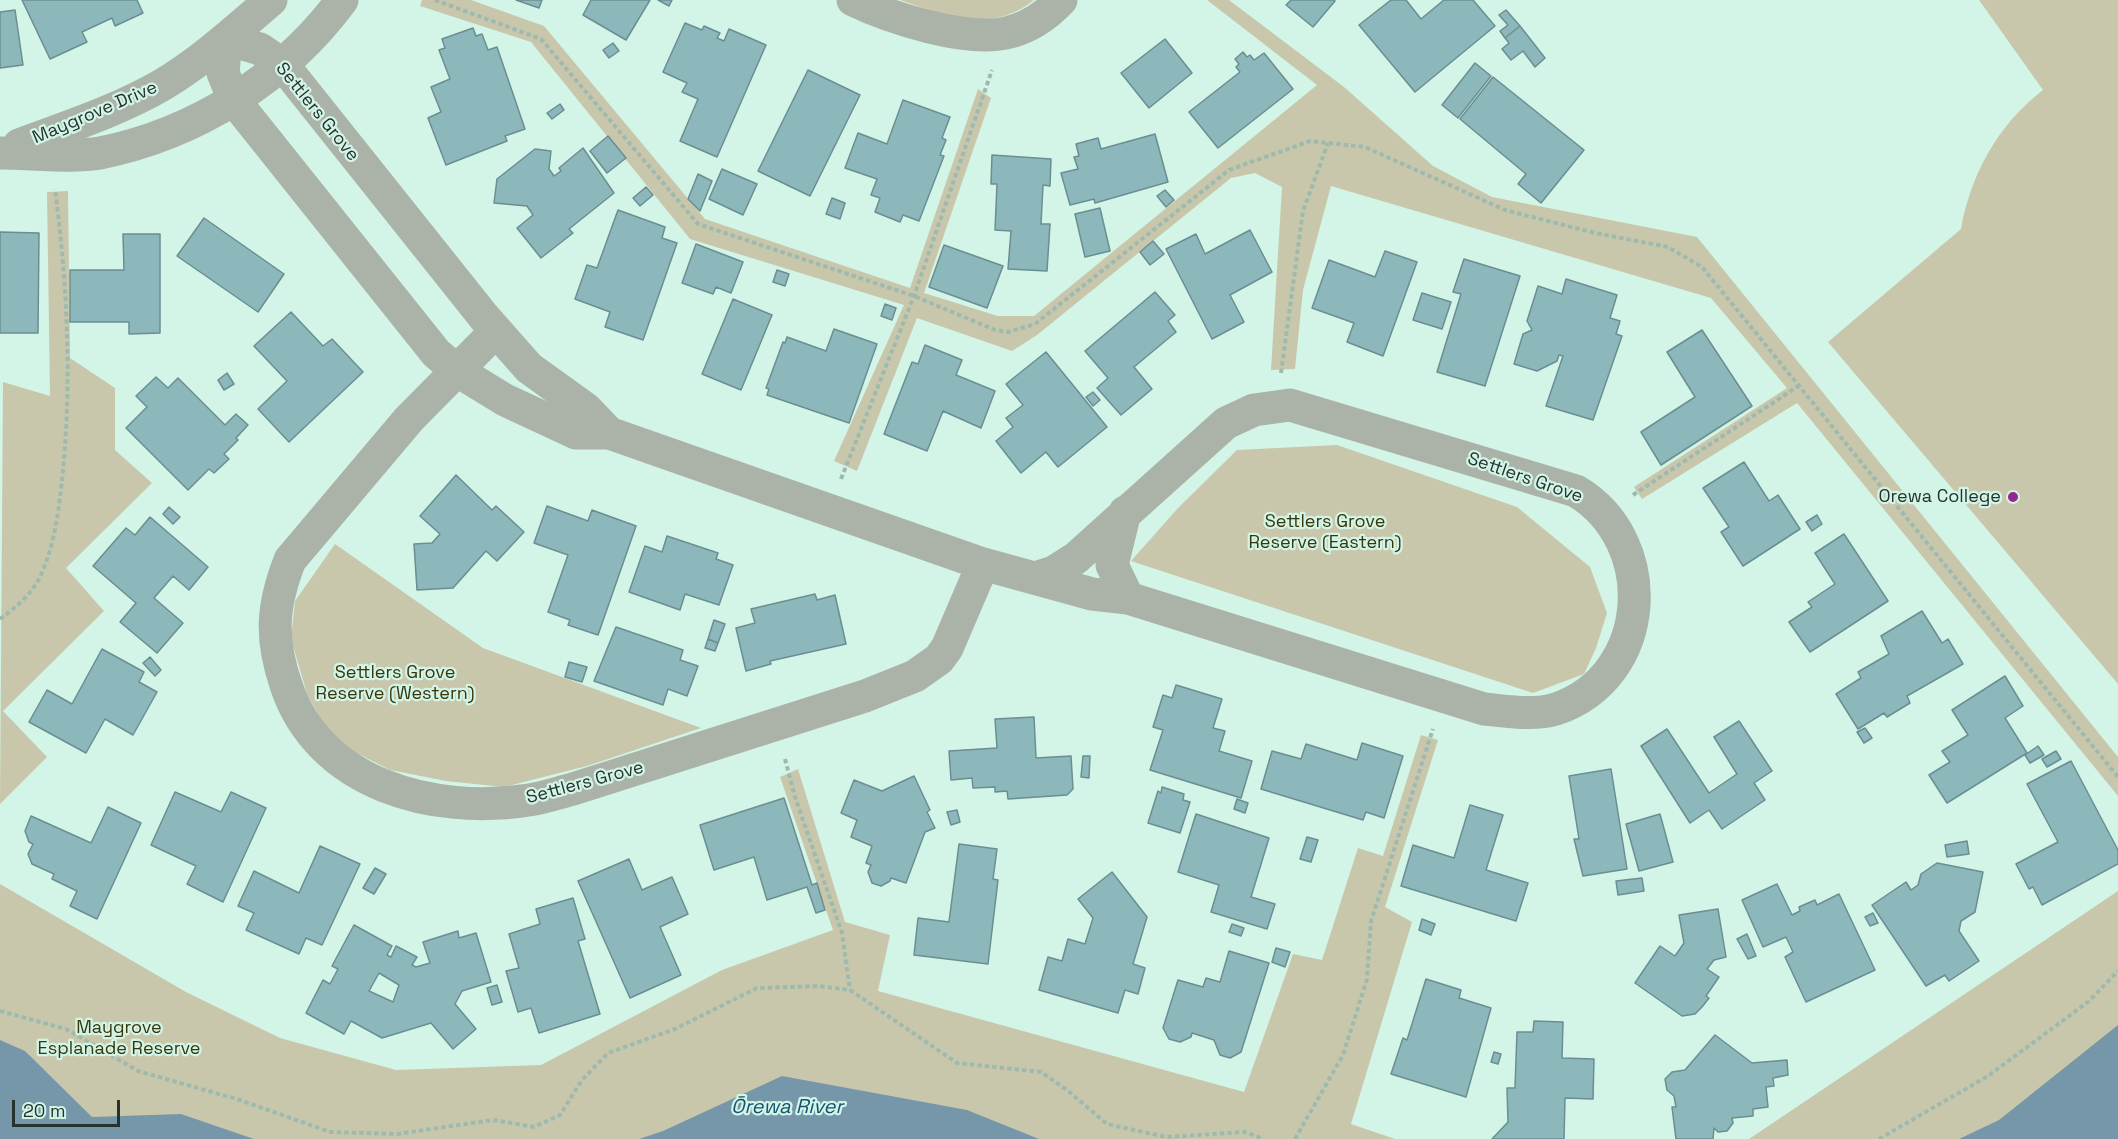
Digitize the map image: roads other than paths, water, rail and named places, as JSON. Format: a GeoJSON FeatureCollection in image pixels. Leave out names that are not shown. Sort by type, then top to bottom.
{"type":"FeatureCollection","features":[{"type":"Feature","properties":{"kind":"street","name":"Maygrove Drive"},"geometry":{"type":"LineString","coordinates":[[0,153],[97,116],[164,84],[226,39],[271,0]]}},
{"type":"Feature","properties":{"kind":"street","name":"Maygrove Drive"},"geometry":{"type":"LineString","coordinates":[[0,153],[99,153],[163,135],[234,100],[283,65],[329,18],[342,0]]}},
{"type":"Feature","properties":{"kind":"street"},"geometry":{"type":"LineString","coordinates":[[853,0],[919,24],[964,33],[1005,33],[1043,19],[1061,0]]}},
{"type":"Feature","properties":{"kind":"street","name":"Settlers Grove"},"geometry":{"type":"LineString","coordinates":[[609,433],[586,409],[529,368],[496,331],[359,164],[283,65],[261,50],[226,39],[223,73],[234,100],[436,353],[456,370],[505,400],[576,433],[609,433],[982,564],[1092,594],[1128,598],[1484,709],[1532,712],[1556,709],[1600,683],[1626,645],[1632,625],[1635,584],[1627,550],[1610,519],[1590,500],[1575,491],[1290,405],[1254,410],[1226,423],[1067,565],[1035,578]]}},
{"type":"Feature","properties":{"kind":"street","name":"Settlers Grove"},"geometry":{"type":"LineString","coordinates":[[496,331],[410,419],[290,560],[280,586],[274,618],[276,650],[291,700],[301,722],[337,760],[367,779],[406,794],[446,802],[529,800],[573,789],[887,688],[915,676],[939,659],[954,634],[982,564]]}},
{"type":"Feature","properties":{"kind":"street"},"geometry":{"type":"LineString","coordinates":[[1125,512],[1112,565],[1128,598]]}},
{"type":"Feature","properties":{"kind":"water"},"geometry":{"type":"Polygon","coordinates":[[[2118,1025],[2118,1139],[1959,1139],[1999,1120],[2118,1025]]]}},
{"type":"Feature","properties":{"kind":"water"},"geometry":{"type":"Polygon","coordinates":[[[0,1040],[25,1051],[92,1117],[181,1114],[254,1139],[0,1139],[0,1040]]]}},
{"type":"Feature","properties":{"kind":"water","name":"Ōrewa River"},"geometry":{"type":"Polygon","coordinates":[[[782,1076],[967,1110],[1039,1139],[639,1139],[663,1131],[782,1076]]]}},
{"type":"Feature","properties":{"kind":"place","name":"Orewa College"},"geometry":{"type":"Point","coordinates":[2013,497]}},
{"type":"Feature","properties":{"kind":"park label","name":"Settlers Grove Reserve (Eastern)"},"geometry":{"type":"Point","coordinates":[1325,532]}},
{"type":"Feature","properties":{"kind":"park label","name":"Settlers Grove Reserve (Western)"},"geometry":{"type":"Point","coordinates":[395,683]}},
{"type":"Feature","properties":{"kind":"park label","name":"Maygrove Esplanade Reserve"},"geometry":{"type":"Point","coordinates":[119,1038]}}]}
